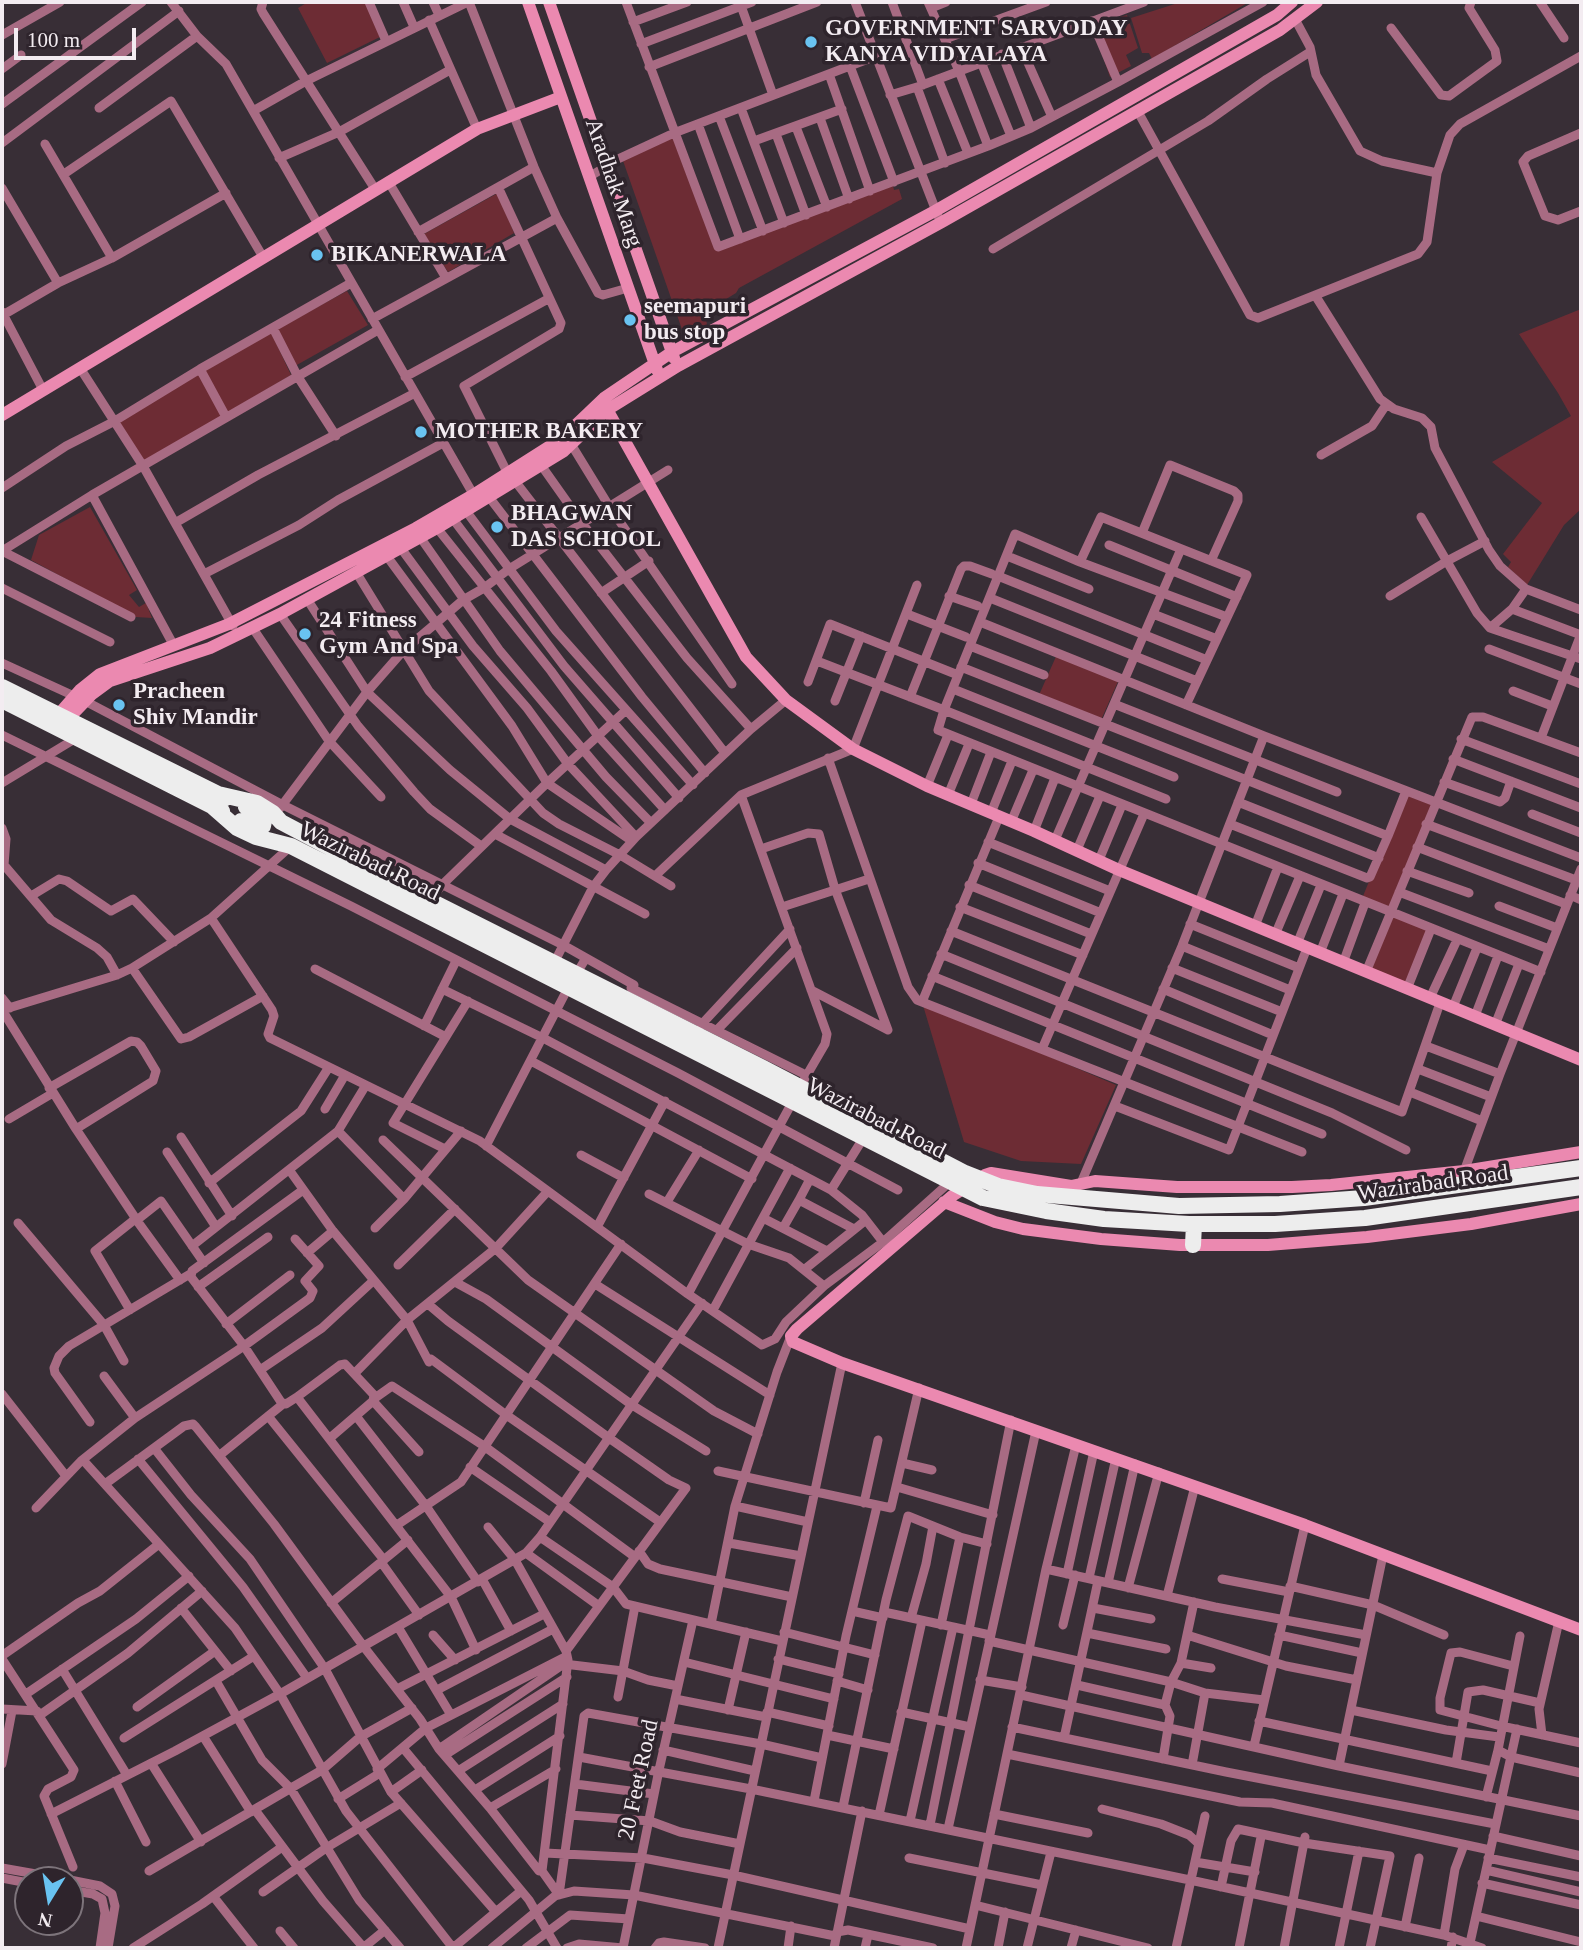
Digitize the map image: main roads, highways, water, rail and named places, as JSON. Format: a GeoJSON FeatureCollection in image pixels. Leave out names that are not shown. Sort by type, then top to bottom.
{"type":"FeatureCollection","features":[{"type":"Feature","properties":{"kind":"highway","name":"Wazirabad Road"},"geometry":{"type":"LineString","coordinates":[[2,687],[216,800],[237,828],[256,837],[291,846],[554,963],[573,980],[699,1028],[803,1081],[983,1198],[1065,1195],[1104,1219],[1194,1224],[1275,1224],[1365,1218],[1581,1187]]}},
{"type":"Feature","properties":{"kind":"highway","name":"Wazirabad Road"},"geometry":{"type":"LineString","coordinates":[[2,701],[216,800],[257,803],[279,810],[281,822],[424,906],[573,980],[792,1102],[957,1181],[981,1180],[1037,1194],[1179,1206],[1280,1204],[1364,1198],[1462,1178],[1581,1168]]}},
{"type":"Feature","properties":{"kind":"highway"},"geometry":{"type":"LineString","coordinates":[[1193,1245],[1194,1224]]}},
{"type":"Feature","properties":{"kind":"place","name":"GOVERNMENT SARVODAY KANYA VIDYALAYA"},"geometry":{"type":"Point","coordinates":[811,42]}},
{"type":"Feature","properties":{"kind":"place","name":"BIKANERWALA"},"geometry":{"type":"Point","coordinates":[317,255]}},
{"type":"Feature","properties":{"kind":"place","name":"seemapuri bus stop"},"geometry":{"type":"Point","coordinates":[630,320]}},
{"type":"Feature","properties":{"kind":"place","name":"MOTHER BAKERY"},"geometry":{"type":"Point","coordinates":[421,432]}},
{"type":"Feature","properties":{"kind":"place","name":"BHAGWAN DAS SCHOOL"},"geometry":{"type":"Point","coordinates":[497,527]}},
{"type":"Feature","properties":{"kind":"place","name":"24 Fitness Gym And Spa"},"geometry":{"type":"Point","coordinates":[305,634]}},
{"type":"Feature","properties":{"kind":"place","name":"Pracheen Shiv Mandir"},"geometry":{"type":"Point","coordinates":[119,705]}}]}
